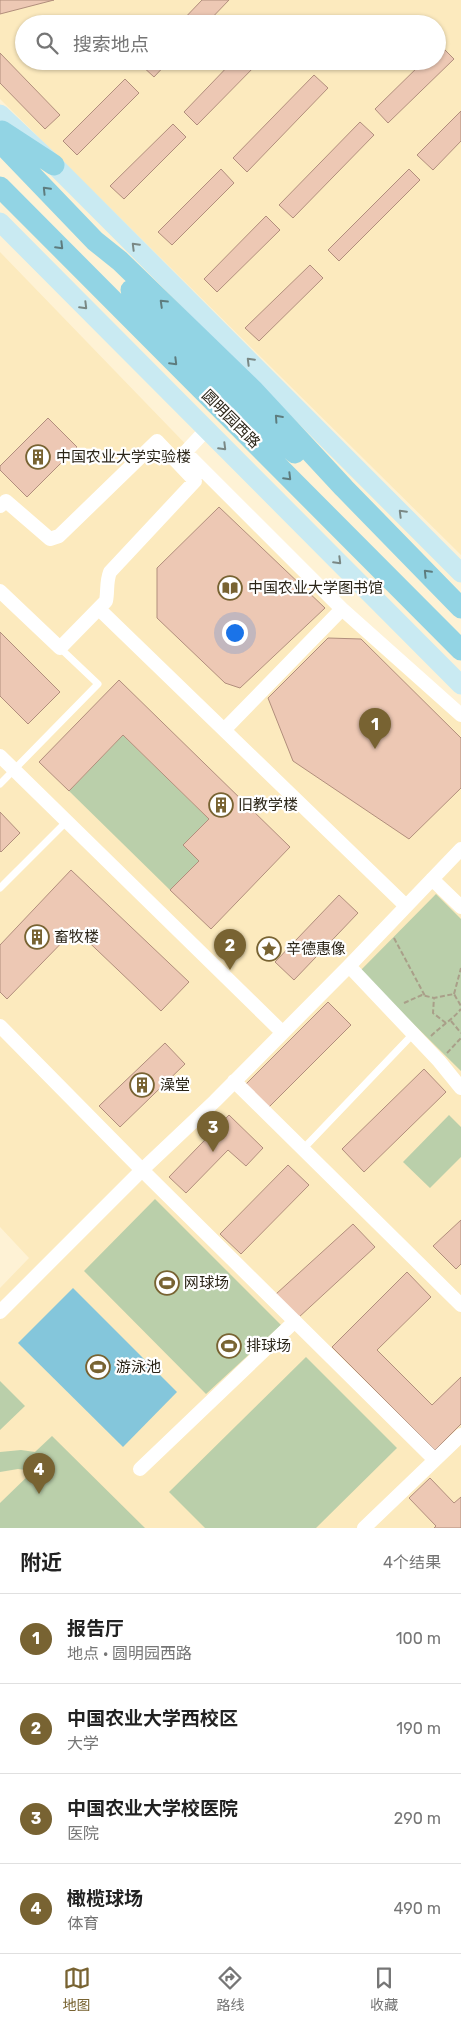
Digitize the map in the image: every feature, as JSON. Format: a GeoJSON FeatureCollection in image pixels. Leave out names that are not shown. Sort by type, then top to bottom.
{"type":"FeatureCollection","features":[{"type":"Feature","properties":{"kind":"main road"},"geometry":{"type":"LineString","coordinates":[[0,130],[54,165]]}},
{"type":"Feature","properties":{"kind":"main road","name":"圆明园西路"},"geometry":{"type":"LineString","coordinates":[[0,142],[95,241],[113,270],[237,403],[309,465],[344,488],[461,608]]}},
{"type":"Feature","properties":{"kind":"main road","name":"圆明园西路"},"geometry":{"type":"LineString","coordinates":[[0,187],[461,650]]}},
{"type":"Feature","properties":{"kind":"main road"},"geometry":{"type":"LineString","coordinates":[[442,632],[461,664]]}},
{"type":"Feature","properties":{"kind":"street"},"geometry":{"type":"LineString","coordinates":[[0,114],[54,165],[461,573]]}},
{"type":"Feature","properties":{"kind":"street","name":"圆明园西路"},"geometry":{"type":"LineString","coordinates":[[0,222],[461,684]]}},
{"type":"Feature","properties":{"kind":"street"},"geometry":{"type":"LineString","coordinates":[[181,457],[206,430]]}},
{"type":"Feature","properties":{"kind":"street"},"geometry":{"type":"LineString","coordinates":[[2,501],[50,539],[59,536],[157,441],[181,457],[342,609],[461,715]]}},
{"type":"Feature","properties":{"kind":"street"},"geometry":{"type":"LineString","coordinates":[[0,590],[60,648],[106,601],[108,592],[107,580],[110,572],[196,481],[181,457]]}},
{"type":"Feature","properties":{"kind":"street"},"geometry":{"type":"LineString","coordinates":[[100,609],[406,906]]}},
{"type":"Feature","properties":{"kind":"street"},"geometry":{"type":"LineString","coordinates":[[224,730],[342,609]]}},
{"type":"Feature","properties":{"kind":"street"},"geometry":{"type":"LineString","coordinates":[[0,756],[282,1032]]}},
{"type":"Feature","properties":{"kind":"street"},"geometry":{"type":"LineString","coordinates":[[0,1312],[349,966],[461,849]]}},
{"type":"Feature","properties":{"kind":"street"},"geometry":{"type":"LineString","coordinates":[[432,878],[461,908]]}},
{"type":"Feature","properties":{"kind":"street"},"geometry":{"type":"LineString","coordinates":[[349,966],[439,1061],[461,1088]]}},
{"type":"Feature","properties":{"kind":"street"},"geometry":{"type":"LineString","coordinates":[[0,1026],[142,1170],[434,1459]]}},
{"type":"Feature","properties":{"kind":"street"},"geometry":{"type":"LineString","coordinates":[[234,1081],[461,1305]]}},
{"type":"Feature","properties":{"kind":"street"},"geometry":{"type":"LineString","coordinates":[[140,1468],[295,1321]]}},
{"type":"Feature","properties":{"kind":"street"},"geometry":{"type":"LineString","coordinates":[[364,1528],[461,1434]]}},
{"type":"Feature","properties":{"kind":"lane"},"geometry":{"type":"LineString","coordinates":[[0,784],[98,684],[60,648]]}},
{"type":"Feature","properties":{"kind":"lane"},"geometry":{"type":"LineString","coordinates":[[0,888],[67,820]]}},
{"type":"Feature","properties":{"kind":"lane"},"geometry":{"type":"LineString","coordinates":[[303,1149],[418,1039]]}},
{"type":"Feature","properties":{"kind":"path"},"geometry":{"type":"LineString","coordinates":[[388,925],[417,984],[425,996]]}},
{"type":"Feature","properties":{"kind":"path"},"geometry":{"type":"LineString","coordinates":[[418,1039],[451,1021],[461,1008],[454,994],[461,968]]}},
{"type":"Feature","properties":{"kind":"path"},"geometry":{"type":"LineString","coordinates":[[394,1013],[405,1002],[422,995],[434,998],[454,994]]}},
{"type":"Feature","properties":{"kind":"path"},"geometry":{"type":"LineString","coordinates":[[434,998],[433,1013],[446,1023]]}},
{"type":"Feature","properties":{"kind":"path"},"geometry":{"type":"LineString","coordinates":[[451,1021],[461,1033]]}},
{"type":"Feature","properties":{"kind":"path"},"geometry":{"type":"LineString","coordinates":[[439,1061],[461,1038]]}},
{"type":"Feature","properties":{"kind":"shaded area"},"geometry":{"type":"Polygon","coordinates":[[[0,0],[461,0],[461,555],[0,99],[0,0]]]}},
{"type":"Feature","properties":{"kind":"shaded area"},"geometry":{"type":"Polygon","coordinates":[[[0,252],[344,608],[461,714],[461,1528],[0,1528],[0,1288],[29,1258],[0,1227],[0,252]]]}},
{"type":"Feature","properties":{"kind":"green space"},"geometry":{"type":"Polygon","coordinates":[[[123,735],[209,819],[183,845],[199,861],[170,890],[69,791],[123,735]]]}},
{"type":"Feature","properties":{"kind":"green space"},"geometry":{"type":"Polygon","coordinates":[[[436,894],[461,919],[461,1071],[360,971],[436,894]]]}},
{"type":"Feature","properties":{"kind":"green space"},"geometry":{"type":"Polygon","coordinates":[[[449,1115],[461,1127],[461,1157],[430,1188],[403,1162],[449,1115]]]}},
{"type":"Feature","properties":{"kind":"green space","name":"网球场"},"geometry":{"type":"Polygon","coordinates":[[[155,1199],[281,1325],[206,1394],[84,1271],[155,1199]]]}},
{"type":"Feature","properties":{"kind":"green space"},"geometry":{"type":"Polygon","coordinates":[[[306,1357],[397,1448],[316,1528],[205,1528],[169,1492],[306,1357]]]}},
{"type":"Feature","properties":{"kind":"green space"},"geometry":{"type":"Polygon","coordinates":[[[0,1381],[25,1406],[0,1430],[0,1381]]]}},
{"type":"Feature","properties":{"kind":"green space"},"geometry":{"type":"Polygon","coordinates":[[[52,1436],[145,1528],[0,1528],[0,1503],[33,1471],[18,1469],[0,1472],[0,1452],[21,1450],[35,1452],[52,1436]]]}},
{"type":"Feature","properties":{"kind":"water","name":"游泳池"},"geometry":{"type":"Polygon","coordinates":[[[73,1288],[177,1392],[123,1447],[18,1343],[73,1288]]]}},
{"type":"Feature","properties":{"kind":"building"},"geometry":{"type":"Polygon","coordinates":[[[0,0],[54,0],[0,14],[0,0]]]}},
{"type":"Feature","properties":{"kind":"building"},"geometry":{"type":"Polygon","coordinates":[[[202,0],[229,0],[215,15],[188,15],[202,0]]]}},
{"type":"Feature","properties":{"kind":"building"},"geometry":{"type":"Polygon","coordinates":[[[446,51],[454,59],[446,67],[446,51]]]}},
{"type":"Feature","properties":{"kind":"building"},"geometry":{"type":"Polygon","coordinates":[[[0,53],[60,115],[45,129],[0,83],[0,53]]]}},
{"type":"Feature","properties":{"kind":"building"},"geometry":{"type":"Polygon","coordinates":[[[146,70],[161,70],[154,77],[146,70]]]}},
{"type":"Feature","properties":{"kind":"building"},"geometry":{"type":"Polygon","coordinates":[[[224,70],[251,70],[197,125],[184,112],[224,70]]]}},
{"type":"Feature","properties":{"kind":"building"},"geometry":{"type":"Polygon","coordinates":[[[415,70],[443,70],[388,123],[375,109],[415,70]]]}},
{"type":"Feature","properties":{"kind":"building"},"geometry":{"type":"Polygon","coordinates":[[[314,75],[328,88],[247,172],[233,158],[314,75]]]}},
{"type":"Feature","properties":{"kind":"building"},"geometry":{"type":"Polygon","coordinates":[[[125,79],[139,93],[77,155],[63,141],[125,79]]]}},
{"type":"Feature","properties":{"kind":"building"},"geometry":{"type":"Polygon","coordinates":[[[461,111],[461,141],[433,170],[417,155],[461,111]]]}},
{"type":"Feature","properties":{"kind":"building"},"geometry":{"type":"Polygon","coordinates":[[[360,122],[374,135],[293,218],[279,205],[360,122]]]}},
{"type":"Feature","properties":{"kind":"building"},"geometry":{"type":"Polygon","coordinates":[[[173,124],[186,137],[124,199],[110,186],[173,124]]]}},
{"type":"Feature","properties":{"kind":"building"},"geometry":{"type":"Polygon","coordinates":[[[221,169],[234,183],[172,245],[158,232],[221,169]]]}},
{"type":"Feature","properties":{"kind":"building"},"geometry":{"type":"Polygon","coordinates":[[[409,169],[420,180],[339,261],[328,250],[409,169]]]}},
{"type":"Feature","properties":{"kind":"building"},"geometry":{"type":"Polygon","coordinates":[[[266,216],[280,230],[217,292],[204,279],[266,216]]]}},
{"type":"Feature","properties":{"kind":"building"},"geometry":{"type":"Polygon","coordinates":[[[310,265],[323,278],[259,341],[245,328],[310,265]]]}},
{"type":"Feature","properties":{"kind":"building","name":"中国农业大学实验楼"},"geometry":{"type":"Polygon","coordinates":[[[48,418],[77,447],[27,497],[0,470],[0,466],[48,418]]]}},
{"type":"Feature","properties":{"kind":"building","name":"中国农业大学图书馆"},"geometry":{"type":"Polygon","coordinates":[[[219,507],[325,608],[240,688],[225,683],[157,618],[157,568],[219,507]]]}},
{"type":"Feature","properties":{"kind":"building"},"geometry":{"type":"Polygon","coordinates":[[[0,632],[60,692],[28,724],[0,696],[0,632]]]}},
{"type":"Feature","properties":{"kind":"building"},"geometry":{"type":"Polygon","coordinates":[[[328,638],[361,639],[461,738],[461,788],[409,839],[293,761],[268,698],[328,638]]]}},
{"type":"Feature","properties":{"kind":"building","name":"旧教学楼"},"geometry":{"type":"Polygon","coordinates":[[[119,680],[290,847],[211,929],[170,890],[199,861],[183,845],[209,819],[123,735],[69,791],[39,762],[119,680]]]}},
{"type":"Feature","properties":{"kind":"building"},"geometry":{"type":"Polygon","coordinates":[[[0,812],[20,833],[1,852],[0,851],[0,812]]]}},
{"type":"Feature","properties":{"kind":"building","name":"畜牧楼"},"geometry":{"type":"Polygon","coordinates":[[[71,870],[189,982],[161,1011],[75,929],[7,999],[0,992],[0,945],[71,870]]]}},
{"type":"Feature","properties":{"kind":"building"},"geometry":{"type":"Polygon","coordinates":[[[339,895],[358,913],[294,980],[275,962],[339,895]]]}},
{"type":"Feature","properties":{"kind":"building"},"geometry":{"type":"Polygon","coordinates":[[[328,1002],[351,1025],[268,1108],[245,1085],[328,1002]]]}},
{"type":"Feature","properties":{"kind":"building","name":"澡堂"},"geometry":{"type":"Polygon","coordinates":[[[165,1043],[185,1064],[120,1127],[99,1106],[165,1043]]]}},
{"type":"Feature","properties":{"kind":"building"},"geometry":{"type":"Polygon","coordinates":[[[424,1069],[446,1092],[364,1172],[342,1149],[424,1069]]]}},
{"type":"Feature","properties":{"kind":"building"},"geometry":{"type":"Polygon","coordinates":[[[229,1115],[263,1148],[246,1166],[228,1150],[186,1193],[169,1177],[229,1115]]]}},
{"type":"Feature","properties":{"kind":"building"},"geometry":{"type":"Polygon","coordinates":[[[288,1165],[309,1185],[241,1254],[220,1234],[288,1165]]]}},
{"type":"Feature","properties":{"kind":"building"},"geometry":{"type":"Polygon","coordinates":[[[461,1220],[461,1264],[456,1269],[433,1246],[461,1220]]]}},
{"type":"Feature","properties":{"kind":"building"},"geometry":{"type":"Polygon","coordinates":[[[353,1224],[375,1247],[298,1318],[276,1294],[353,1224]]]}},
{"type":"Feature","properties":{"kind":"building"},"geometry":{"type":"Polygon","coordinates":[[[407,1272],[431,1297],[377,1350],[432,1405],[461,1377],[461,1424],[435,1450],[332,1347],[407,1272]]]}},
{"type":"Feature","properties":{"kind":"building"},"geometry":{"type":"Polygon","coordinates":[[[430,1478],[454,1503],[461,1497],[461,1528],[434,1528],[436,1526],[409,1498],[430,1478]]]}},
{"type":"Feature","properties":{"kind":"place","name":"中国农业大学实验楼"},"geometry":{"type":"Point","coordinates":[38,457]}},
{"type":"Feature","properties":{"kind":"place","name":"中国农业大学图书馆"},"geometry":{"type":"Point","coordinates":[230,588]}},
{"type":"Feature","properties":{"kind":"place","name":"报告厅"},"geometry":{"type":"Point","coordinates":[375,749]}},
{"type":"Feature","properties":{"kind":"place","name":"旧教学楼"},"geometry":{"type":"Point","coordinates":[221,805]}},
{"type":"Feature","properties":{"kind":"place","name":"畜牧楼"},"geometry":{"type":"Point","coordinates":[37,937]}},
{"type":"Feature","properties":{"kind":"place","name":"辛德惠像"},"geometry":{"type":"Point","coordinates":[269,949]}},
{"type":"Feature","properties":{"kind":"place","name":"中国农业大学西校区"},"geometry":{"type":"Point","coordinates":[230,970]}},
{"type":"Feature","properties":{"kind":"place","name":"澡堂"},"geometry":{"type":"Point","coordinates":[142,1085]}},
{"type":"Feature","properties":{"kind":"place","name":"中国农业大学校医院"},"geometry":{"type":"Point","coordinates":[213,1152]}},
{"type":"Feature","properties":{"kind":"place","name":"网球场"},"geometry":{"type":"Point","coordinates":[167,1283]}},
{"type":"Feature","properties":{"kind":"place","name":"排球场"},"geometry":{"type":"Point","coordinates":[229,1346]}},
{"type":"Feature","properties":{"kind":"place","name":"游泳池"},"geometry":{"type":"Point","coordinates":[98,1367]}},
{"type":"Feature","properties":{"kind":"place","name":"橄榄球场"},"geometry":{"type":"Point","coordinates":[39,1494]}}]}
